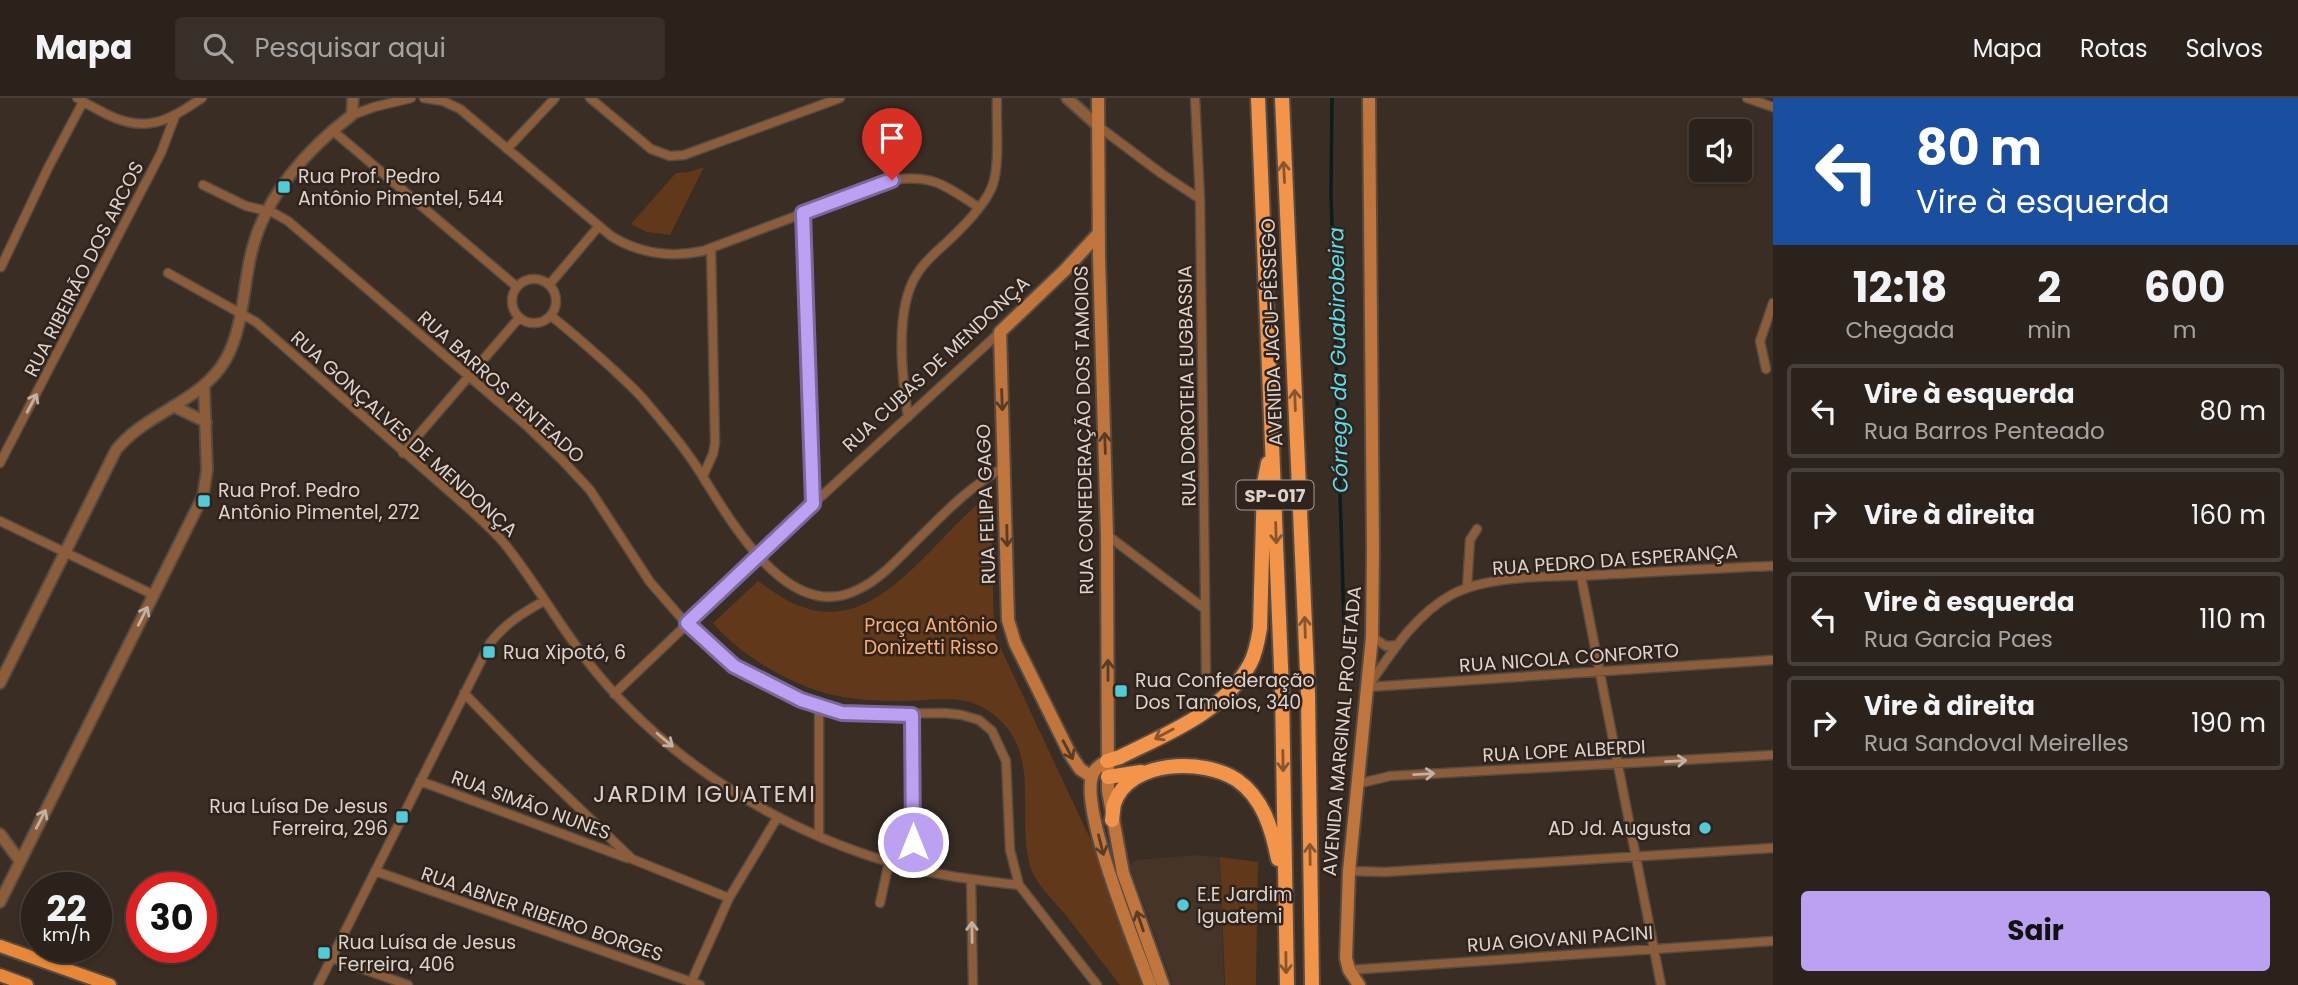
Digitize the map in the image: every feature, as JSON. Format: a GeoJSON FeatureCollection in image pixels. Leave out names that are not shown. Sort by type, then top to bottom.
{"type":"FeatureCollection","features":[{"type":"Feature","properties":{"kind":"highway","name":"AVENIDA JACU-PÊSSEGO"},"geometry":{"type":"LineString","coordinates":[[1258,98],[1282,691],[1287,985]]}},
{"type":"Feature","properties":{"kind":"highway","name":"AVENIDA JACU-PÊSSEGO"},"geometry":{"type":"LineString","coordinates":[[1282,98],[1308,694],[1312,985]]}},
{"type":"Feature","properties":{"kind":"highway"},"geometry":{"type":"LineString","coordinates":[[1107,761],[1119,758],[1199,716],[1218,702],[1249,665],[1260,628],[1264,484],[1273,441]]}},
{"type":"Feature","properties":{"kind":"highway"},"geometry":{"type":"LineString","coordinates":[[1108,777],[1183,765],[1210,768],[1237,780],[1265,813],[1272,832],[1285,892]]}},
{"type":"Feature","properties":{"kind":"highway"},"geometry":{"type":"LineString","coordinates":[[1112,820],[1115,802],[1123,789],[1135,779],[1157,769]]}},
{"type":"Feature","properties":{"kind":"highway"},"geometry":{"type":"LineString","coordinates":[[1312,947],[1321,985]]}},
{"type":"Feature","properties":{"kind":"main road","name":"RUA CONFEDERAÇÃO DOS TAMOIOS"},"geometry":{"type":"LineString","coordinates":[[1098,98],[1107,535],[1108,777],[1112,820],[1123,873],[1163,985]]}},
{"type":"Feature","properties":{"kind":"main road","name":"AVENIDA MARGINAL PROJETADA"},"geometry":{"type":"LineString","coordinates":[[1349,970],[1346,958],[1349,871],[1372,637],[1369,98]]}},
{"type":"Feature","properties":{"kind":"main road","name":"RUA CUBAS DE MENDONÇA"},"geometry":{"type":"LineString","coordinates":[[1000,332],[1065,270],[1099,233]]}},
{"type":"Feature","properties":{"kind":"main road","name":"RUA FELIPA GAGO"},"geometry":{"type":"LineString","coordinates":[[1000,332],[1009,620],[1015,643],[1070,754],[1080,769],[1092,777]]}},
{"type":"Feature","properties":{"kind":"main road"},"geometry":{"type":"LineString","coordinates":[[1107,761],[1100,765],[1092,777],[1092,795],[1101,848],[1150,985]]}},
{"type":"Feature","properties":{"kind":"main road"},"geometry":{"type":"LineString","coordinates":[[1092,777],[1108,777]]}},
{"type":"Feature","properties":{"kind":"main road"},"geometry":{"type":"LineString","coordinates":[[0,946],[110,985]]}},
{"type":"Feature","properties":{"kind":"main road"},"geometry":{"type":"LineString","coordinates":[[1349,970],[1359,985]]}},
{"type":"Feature","properties":{"kind":"main road"},"geometry":{"type":"LineString","coordinates":[[0,975],[27,985]]}},
{"type":"Feature","properties":{"kind":"street"},"geometry":{"type":"LineString","coordinates":[[1,267],[80,100],[130,124],[152,124],[175,116],[202,98]]}},
{"type":"Feature","properties":{"kind":"street"},"geometry":{"type":"LineString","coordinates":[[352,115],[353,98]]}},
{"type":"Feature","properties":{"kind":"street"},"geometry":{"type":"LineString","coordinates":[[0,683],[116,450],[138,427],[204,386],[227,356],[240,312],[252,248],[267,210],[281,186],[332,130],[352,115],[411,98]]}},
{"type":"Feature","properties":{"kind":"street"},"geometry":{"type":"LineString","coordinates":[[424,98],[443,101],[460,109],[599,226],[627,246],[652,254],[688,254],[711,248],[892,180],[911,177],[926,178],[943,185],[978,207]]}},
{"type":"Feature","properties":{"kind":"street"},"geometry":{"type":"LineString","coordinates":[[507,149],[555,98]]}},
{"type":"Feature","properties":{"kind":"street"},"geometry":{"type":"LineString","coordinates":[[590,98],[651,149],[670,156],[684,155],[840,98]]}},
{"type":"Feature","properties":{"kind":"street"},"geometry":{"type":"LineString","coordinates":[[908,417],[903,326],[909,289],[917,273],[978,207],[993,186],[996,174],[997,98]]}},
{"type":"Feature","properties":{"kind":"street"},"geometry":{"type":"LineString","coordinates":[[1067,98],[1098,126],[1200,199]]}},
{"type":"Feature","properties":{"kind":"street","name":"RUA DOROTEIA EUGBASSIA"},"geometry":{"type":"LineString","coordinates":[[1195,98],[1200,199],[1206,673]]}},
{"type":"Feature","properties":{"kind":"street"},"geometry":{"type":"LineString","coordinates":[[1747,98],[1773,107]]}},
{"type":"Feature","properties":{"kind":"street","name":"RUA RIBEIRÃO DOS ARCOS"},"geometry":{"type":"LineString","coordinates":[[0,463],[156,164],[175,116]]}},
{"type":"Feature","properties":{"kind":"street"},"geometry":{"type":"LineString","coordinates":[[332,130],[517,287]]}},
{"type":"Feature","properties":{"kind":"street","name":"RUA BARROS PENTEADO"},"geometry":{"type":"LineString","coordinates":[[203,185],[246,206],[267,210],[288,221],[527,426],[590,490],[650,582],[687,623],[734,666],[779,690],[819,707],[842,713],[962,715],[979,720],[992,731],[1006,761],[1010,850],[1019,885],[1097,985]]}},
{"type":"Feature","properties":{"kind":"street"},"geometry":{"type":"LineString","coordinates":[[803,213],[813,504]]}},
{"type":"Feature","properties":{"kind":"street"},"geometry":{"type":"LineString","coordinates":[[549,285],[599,226]]}},
{"type":"Feature","properties":{"kind":"street"},"geometry":{"type":"LineString","coordinates":[[703,477],[715,443],[711,248]]}},
{"type":"Feature","properties":{"kind":"street","name":"RUA GONÇALVES DE MENDONÇA"},"geometry":{"type":"LineString","coordinates":[[167,273],[256,322],[502,540],[573,644],[614,694],[683,755],[777,818],[819,836],[913,868],[1019,885]]}},
{"type":"Feature","properties":{"kind":"street"},"geometry":{"type":"LineString","coordinates":[[530,279],[549,285],[556,300],[551,316],[536,323],[519,318],[512,303],[517,287],[530,279]]}},
{"type":"Feature","properties":{"kind":"street"},"geometry":{"type":"LineString","coordinates":[[1766,369],[1759,341],[1773,303]]}},
{"type":"Feature","properties":{"kind":"street"},"geometry":{"type":"LineString","coordinates":[[551,316],[643,397],[703,477],[718,504],[758,555],[790,584],[807,593],[824,597],[849,594],[885,572],[964,494],[1005,467]]}},
{"type":"Feature","properties":{"kind":"street"},"geometry":{"type":"LineString","coordinates":[[403,453],[519,318]]}},
{"type":"Feature","properties":{"kind":"street","name":"RUA CUBAS DE MENDONÇA"},"geometry":{"type":"LineString","coordinates":[[614,694],[758,555],[1000,332]]}},
{"type":"Feature","properties":{"kind":"street"},"geometry":{"type":"LineString","coordinates":[[0,902],[203,496],[207,470],[204,386]]}},
{"type":"Feature","properties":{"kind":"street"},"geometry":{"type":"LineString","coordinates":[[173,406],[206,422]]}},
{"type":"Feature","properties":{"kind":"street"},"geometry":{"type":"LineString","coordinates":[[0,522],[154,596]]}},
{"type":"Feature","properties":{"kind":"street"},"geometry":{"type":"LineString","coordinates":[[1467,588],[1471,540],[1477,529]]}},
{"type":"Feature","properties":{"kind":"street"},"geometry":{"type":"LineString","coordinates":[[1107,535],[1205,608]]}},
{"type":"Feature","properties":{"kind":"street","name":"RUA PEDRO DA ESPERANÇA"},"geometry":{"type":"LineString","coordinates":[[1367,687],[1397,645],[1426,613],[1467,588],[1512,580],[1773,566]]}},
{"type":"Feature","properties":{"kind":"street"},"geometry":{"type":"LineString","coordinates":[[1581,576],[1661,985]]}},
{"type":"Feature","properties":{"kind":"street"},"geometry":{"type":"LineString","coordinates":[[318,985],[464,693],[498,633],[519,615],[544,601]]}},
{"type":"Feature","properties":{"kind":"street"},"geometry":{"type":"LineString","coordinates":[[1372,637],[1386,646],[1397,645]]}},
{"type":"Feature","properties":{"kind":"street","name":"RUA NICOLA CONFORTO"},"geometry":{"type":"LineString","coordinates":[[1367,687],[1773,660]]}},
{"type":"Feature","properties":{"kind":"street"},"geometry":{"type":"LineString","coordinates":[[464,693],[632,859]]}},
{"type":"Feature","properties":{"kind":"street"},"geometry":{"type":"LineString","coordinates":[[819,707],[819,836]]}},
{"type":"Feature","properties":{"kind":"street"},"geometry":{"type":"LineString","coordinates":[[912,715],[913,868]]}},
{"type":"Feature","properties":{"kind":"street","name":"RUA LOPE ALBERDI"},"geometry":{"type":"LineString","coordinates":[[1357,785],[1390,776],[1773,755]]}},
{"type":"Feature","properties":{"kind":"street","name":"RUA SIMÃO NUNES"},"geometry":{"type":"LineString","coordinates":[[419,781],[632,859],[729,898]]}},
{"type":"Feature","properties":{"kind":"street"},"geometry":{"type":"LineString","coordinates":[[694,984],[729,898],[777,818]]}},
{"type":"Feature","properties":{"kind":"street"},"geometry":{"type":"LineString","coordinates":[[0,834],[20,861]]}},
{"type":"Feature","properties":{"kind":"street"},"geometry":{"type":"LineString","coordinates":[[1349,871],[1384,872],[1773,848]]}},
{"type":"Feature","properties":{"kind":"street"},"geometry":{"type":"LineString","coordinates":[[880,903],[889,862]]}},
{"type":"Feature","properties":{"kind":"street","name":"RUA ABNER RIBEIRO BORGES"},"geometry":{"type":"LineString","coordinates":[[375,872],[694,984]]}},
{"type":"Feature","properties":{"kind":"street"},"geometry":{"type":"LineString","coordinates":[[971,879],[973,985]]}},
{"type":"Feature","properties":{"kind":"street","name":"RUA GIOVANI PACINI"},"geometry":{"type":"LineString","coordinates":[[1349,970],[1773,941]]}},
{"type":"Feature","properties":{"kind":"street"},"geometry":{"type":"LineString","coordinates":[[332,958],[408,985]]}},
{"type":"Feature","properties":{"kind":"shaded area","name":"E.E Jardim Iguatemi"},"geometry":{"type":"Polygon","coordinates":[[[1196,855],[1220,857],[1224,985],[1173,985],[1130,867],[1131,863],[1137,860],[1196,855]]]}},
{"type":"Feature","properties":{"kind":"green space"},"geometry":{"type":"Polygon","coordinates":[[[704,167],[670,235],[647,232],[631,224],[676,173],[704,167]]]}},
{"type":"Feature","properties":{"kind":"green space","name":"Praça Antônio Donizetti Risso"},"geometry":{"type":"Polygon","coordinates":[[[988,496],[991,511],[994,634],[1103,866],[1143,985],[1120,985],[1036,879],[1030,866],[1026,844],[1022,761],[1016,742],[1005,725],[987,710],[967,701],[874,700],[844,697],[810,688],[764,666],[736,646],[713,623],[758,581],[800,606],[829,612],[855,608],[880,595],[903,578],[967,513],[988,496]]]}},
{"type":"Feature","properties":{"kind":"green space"},"geometry":{"type":"Polygon","coordinates":[[[1220,857],[1258,862],[1256,985],[1225,985],[1220,857]]]}},
{"type":"Feature","properties":{"kind":"waterway","name":"Córrego da Guabirobeira"},"geometry":{"type":"LineString","coordinates":[[1332,98],[1331,194],[1344,623]]}},
{"type":"Feature","properties":{"kind":"place","name":"Rua Prof. Pedro Antônio Pimentel, 544"},"geometry":{"type":"Point","coordinates":[284,187]}},
{"type":"Feature","properties":{"kind":"place","name":"Rua Prof. Pedro Antônio Pimentel, 272"},"geometry":{"type":"Point","coordinates":[204,501]}},
{"type":"Feature","properties":{"kind":"place","name":"Rua Xipotó, 6"},"geometry":{"type":"Point","coordinates":[489,652]}},
{"type":"Feature","properties":{"kind":"place","name":"Rua Confederação Dos Tamoios, 340"},"geometry":{"type":"Point","coordinates":[1121,691]}},
{"type":"Feature","properties":{"kind":"place","name":"Rua Luísa De Jesus Ferreira, 296"},"geometry":{"type":"Point","coordinates":[402,817]}},
{"type":"Feature","properties":{"kind":"place","name":"AD Jd. Augusta"},"geometry":{"type":"Point","coordinates":[1705,828]}},
{"type":"Feature","properties":{"kind":"place","name":"E.E Jardim Iguatemi"},"geometry":{"type":"Point","coordinates":[1183,905]}},
{"type":"Feature","properties":{"kind":"place","name":"Rua Luísa de Jesus Ferreira, 406"},"geometry":{"type":"Point","coordinates":[324,953]}},
{"type":"Feature","properties":{"kind":"district","name":"JARDIM IGUATEMI"},"geometry":{"type":"Point","coordinates":[705,794]}},
{"type":"Feature","properties":{"kind":"route"},"geometry":{"type":"LineString","coordinates":[[892,180],[803,213],[813,504],[687,623],[734,666],[801,700],[842,713],[912,715],[913,842]]}}]}
